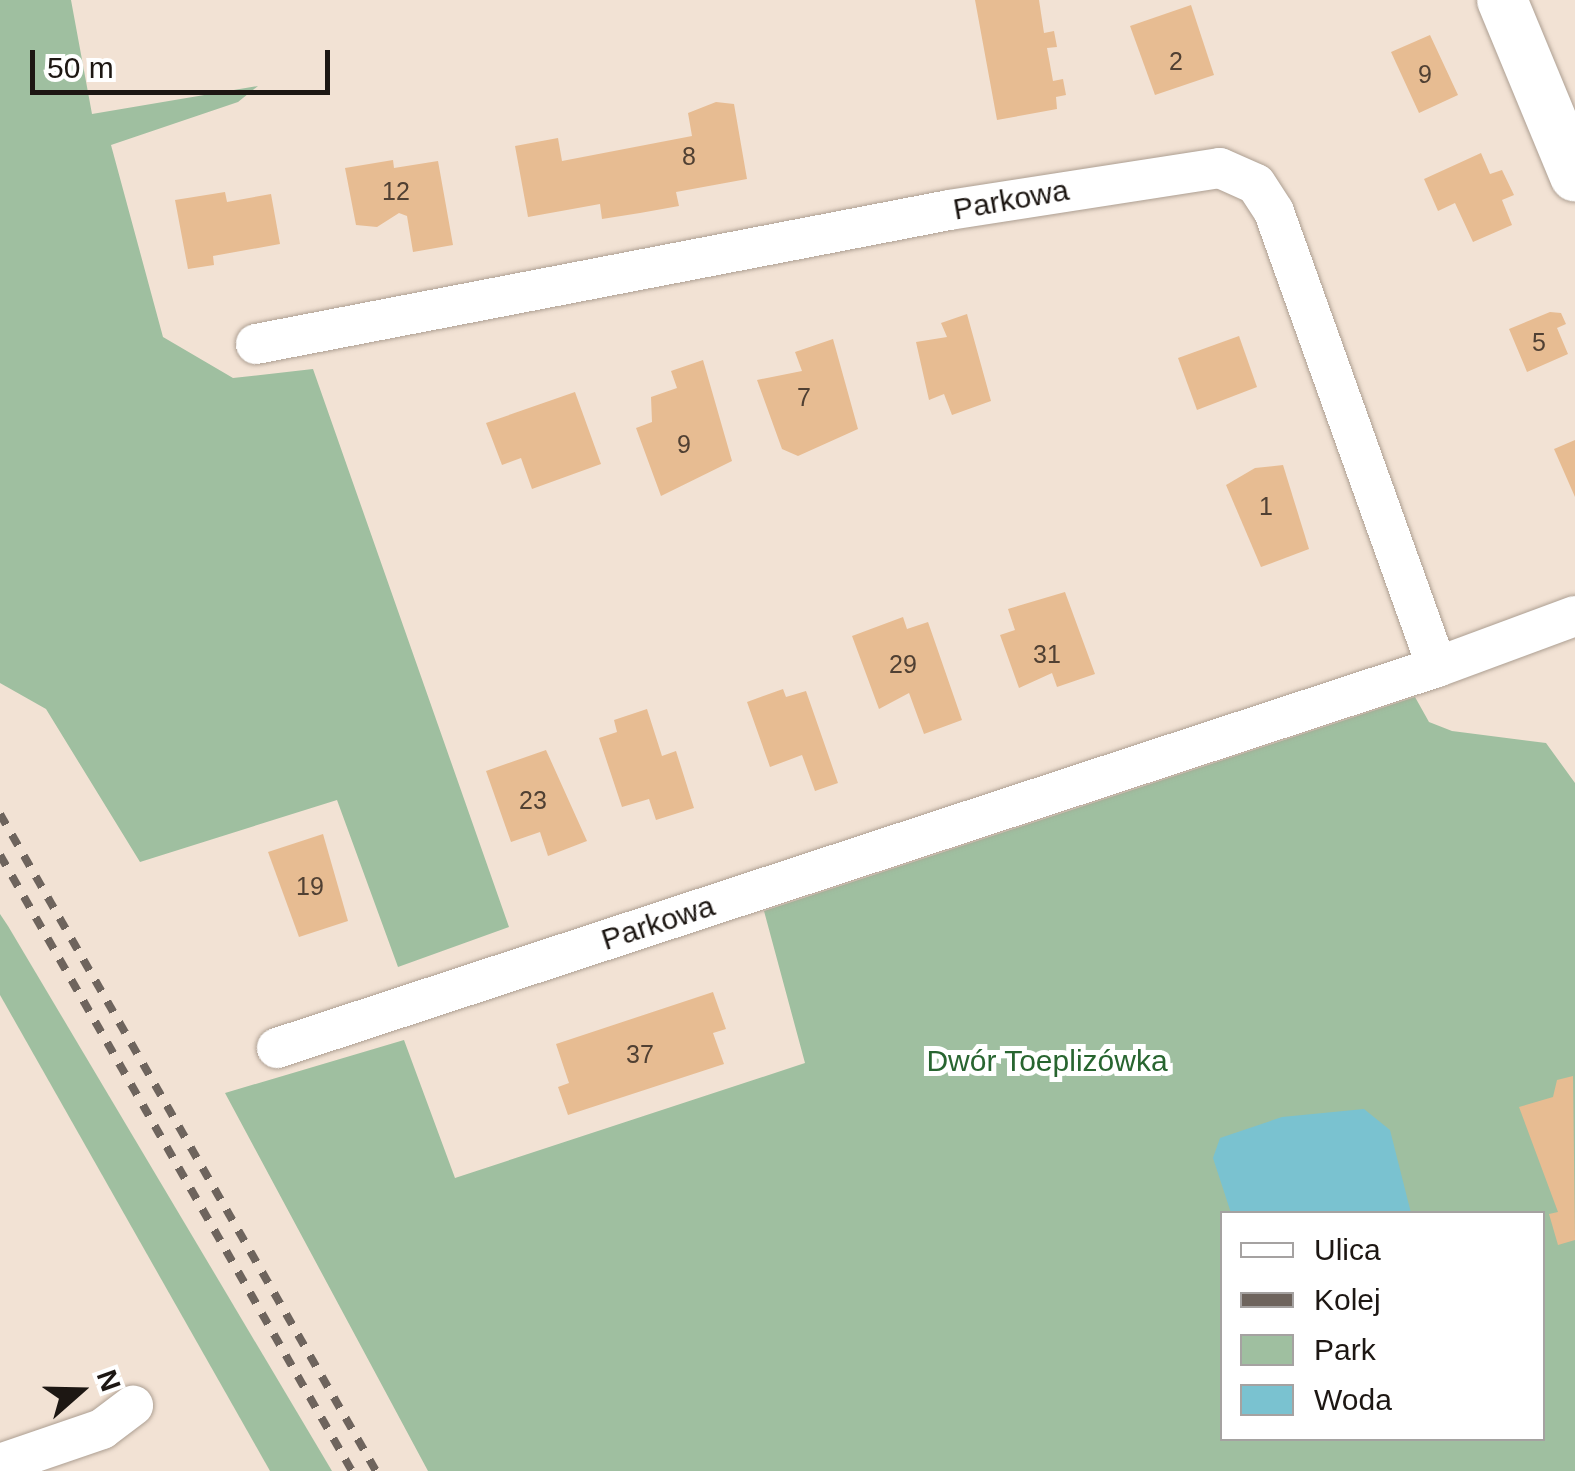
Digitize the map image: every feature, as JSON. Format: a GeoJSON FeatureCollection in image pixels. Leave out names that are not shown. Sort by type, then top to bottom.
{"type":"FeatureCollection","features":[{"type":"Feature","properties":{"kind":"street"},"geometry":{"type":"LineString","coordinates":[[1502,0],[1575,176]]}},
{"type":"Feature","properties":{"kind":"street","name":"Parkowa"},"geometry":{"type":"LineString","coordinates":[[256,344],[950,210],[1220,168],[1266,194],[1438,667]]}},
{"type":"Feature","properties":{"kind":"street","name":"Parkowa"},"geometry":{"type":"LineString","coordinates":[[277,1048],[1438,667],[1575,616]]}},
{"type":"Feature","properties":{"kind":"street"},"geometry":{"type":"LineString","coordinates":[[0,1464],[102,1429],[133,1406]]}},
{"type":"Feature","properties":{"kind":"green space"},"geometry":{"type":"Polygon","coordinates":[[[0,0],[71,0],[92,114],[258,86],[238,102],[111,145],[163,337],[233,378],[313,369],[509,927],[398,967],[337,800],[140,862],[46,709],[0,683],[0,0]]]}},
{"type":"Feature","properties":{"kind":"green space","name":"Dwór Toeplizówka"},"geometry":{"type":"Polygon","coordinates":[[[1415,697],[1429,722],[1452,731],[1546,743],[1575,783],[1575,1471],[428,1471],[225,1093],[404,1040],[455,1178],[805,1063],[764,911],[1415,697]]]}},
{"type":"Feature","properties":{"kind":"green space"},"geometry":{"type":"Polygon","coordinates":[[[0,914],[332,1471],[270,1471],[0,995],[0,914]]]}},
{"type":"Feature","properties":{"kind":"water"},"geometry":{"type":"Polygon","coordinates":[[[1364,1109],[1390,1130],[1410,1211],[1230,1211],[1213,1158],[1220,1138],[1282,1117],[1364,1109]]]}},
{"type":"Feature","properties":{"kind":"building"},"geometry":{"type":"Polygon","coordinates":[[[975,0],[1039,0],[1044,33],[1054,31],[1057,47],[1047,48],[1053,81],[1063,79],[1066,95],[1056,97],[1057,109],[997,120],[975,0]]]}},
{"type":"Feature","properties":{"kind":"building"},"geometry":{"type":"Polygon","coordinates":[[[1191,5],[1214,75],[1155,95],[1130,26],[1191,5]]]}},
{"type":"Feature","properties":{"kind":"building"},"geometry":{"type":"Polygon","coordinates":[[[1430,35],[1458,95],[1419,113],[1391,52],[1430,35]]]}},
{"type":"Feature","properties":{"kind":"building"},"geometry":{"type":"Polygon","coordinates":[[[716,102],[734,104],[747,179],[676,192],[679,206],[640,213],[602,219],[600,204],[528,217],[515,146],[558,138],[562,161],[692,136],[688,113],[716,102]]]}},
{"type":"Feature","properties":{"kind":"building"},"geometry":{"type":"Polygon","coordinates":[[[1481,153],[1490,174],[1502,170],[1514,195],[1502,200],[1512,225],[1473,242],[1455,203],[1438,211],[1424,179],[1481,153]]]}},
{"type":"Feature","properties":{"kind":"building"},"geometry":{"type":"Polygon","coordinates":[[[393,160],[394,168],[438,161],[453,245],[413,252],[407,216],[399,213],[377,227],[356,225],[345,168],[393,160]]]}},
{"type":"Feature","properties":{"kind":"building"},"geometry":{"type":"Polygon","coordinates":[[[225,192],[227,202],[271,194],[280,244],[213,256],[214,265],[188,269],[175,200],[225,192]]]}},
{"type":"Feature","properties":{"kind":"building"},"geometry":{"type":"Polygon","coordinates":[[[1550,312],[1561,313],[1566,324],[1557,328],[1568,354],[1527,372],[1509,329],[1550,312]]]}},
{"type":"Feature","properties":{"kind":"building"},"geometry":{"type":"Polygon","coordinates":[[[967,314],[991,401],[952,415],[944,394],[929,400],[916,342],[947,337],[941,323],[967,314]]]}},
{"type":"Feature","properties":{"kind":"building"},"geometry":{"type":"Polygon","coordinates":[[[1239,336],[1257,387],[1197,410],[1178,358],[1239,336]]]}},
{"type":"Feature","properties":{"kind":"building"},"geometry":{"type":"Polygon","coordinates":[[[833,339],[858,429],[798,456],[782,449],[757,380],[802,371],[795,352],[833,339]]]}},
{"type":"Feature","properties":{"kind":"building"},"geometry":{"type":"Polygon","coordinates":[[[703,360],[732,461],[661,496],[636,428],[652,422],[651,397],[677,388],[671,371],[703,360]]]}},
{"type":"Feature","properties":{"kind":"building"},"geometry":{"type":"Polygon","coordinates":[[[575,392],[601,464],[532,489],[521,458],[502,465],[486,423],[575,392]]]}},
{"type":"Feature","properties":{"kind":"building"},"geometry":{"type":"Polygon","coordinates":[[[1575,440],[1575,497],[1554,449],[1575,440]]]}},
{"type":"Feature","properties":{"kind":"building"},"geometry":{"type":"Polygon","coordinates":[[[1283,465],[1309,549],[1261,567],[1226,485],[1255,468],[1283,465]]]}},
{"type":"Feature","properties":{"kind":"building"},"geometry":{"type":"Polygon","coordinates":[[[1065,592],[1095,674],[1057,687],[1052,673],[1019,688],[1000,635],[1015,630],[1008,609],[1065,592]]]}},
{"type":"Feature","properties":{"kind":"building"},"geometry":{"type":"Polygon","coordinates":[[[903,617],[907,629],[928,622],[962,720],[924,734],[909,693],[879,709],[852,636],[903,617]]]}},
{"type":"Feature","properties":{"kind":"building"},"geometry":{"type":"Polygon","coordinates":[[[783,689],[786,697],[806,691],[838,783],[815,791],[802,755],[770,767],[747,702],[783,689]]]}},
{"type":"Feature","properties":{"kind":"building"},"geometry":{"type":"Polygon","coordinates":[[[647,709],[662,756],[676,751],[694,808],[656,820],[649,799],[622,807],[599,738],[617,732],[614,720],[647,709]]]}},
{"type":"Feature","properties":{"kind":"building"},"geometry":{"type":"Polygon","coordinates":[[[546,750],[587,841],[548,856],[540,832],[511,842],[486,771],[546,750]]]}},
{"type":"Feature","properties":{"kind":"building"},"geometry":{"type":"Polygon","coordinates":[[[323,834],[348,921],[299,937],[268,852],[323,834]]]}},
{"type":"Feature","properties":{"kind":"building"},"geometry":{"type":"Polygon","coordinates":[[[713,992],[726,1029],[713,1033],[724,1064],[568,1115],[558,1087],[569,1083],[556,1044],[713,992]]]}},
{"type":"Feature","properties":{"kind":"building"},"geometry":{"type":"Polygon","coordinates":[[[1573,1076],[1575,1240],[1558,1245],[1549,1214],[1558,1212],[1519,1107],[1553,1097],[1557,1080],[1573,1076]]]}},
{"type":"Feature","properties":{"kind":"railway"},"geometry":{"type":"LineString","coordinates":[[0,814],[376,1471]]}},
{"type":"Feature","properties":{"kind":"railway"},"geometry":{"type":"LineString","coordinates":[[0,855],[352,1471]]}}]}
